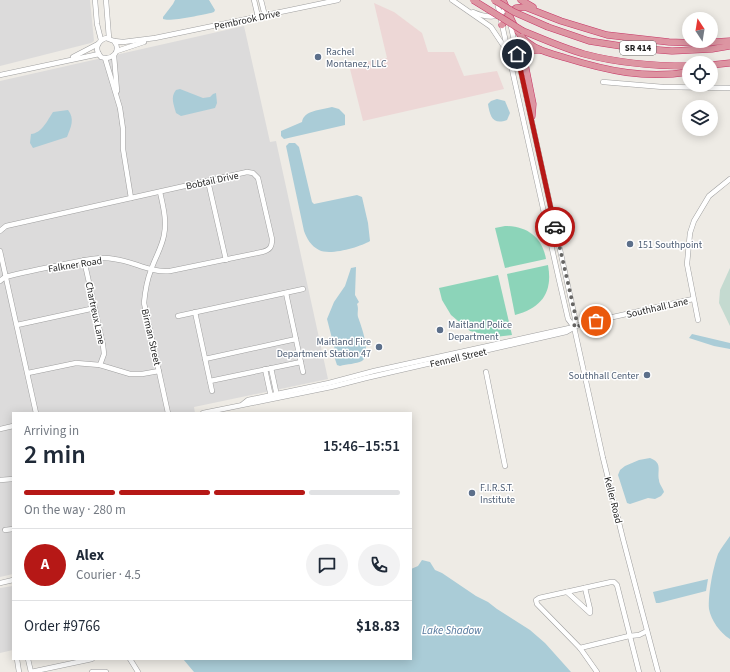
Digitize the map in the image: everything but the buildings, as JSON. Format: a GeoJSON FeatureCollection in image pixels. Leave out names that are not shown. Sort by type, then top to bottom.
{"type":"FeatureCollection","features":[{"type":"Feature","properties":{"kind":"highway","name":"SR 414"},"geometry":{"type":"LineString","coordinates":[[473,0],[523,31],[584,54],[615,61],[648,65],[682,66]]}},
{"type":"Feature","properties":{"kind":"highway","name":"SR 414"},"geometry":{"type":"LineString","coordinates":[[496,0],[514,12],[588,42],[672,51],[712,49],[730,46]]}},
{"type":"Feature","properties":{"kind":"highway"},"geometry":{"type":"LineString","coordinates":[[503,0],[505,9],[526,41],[541,50],[612,71],[643,75],[682,72]]}},
{"type":"Feature","properties":{"kind":"highway"},"geometry":{"type":"LineString","coordinates":[[521,0],[539,12]]}},
{"type":"Feature","properties":{"kind":"highway"},"geometry":{"type":"LineString","coordinates":[[505,9],[525,7],[561,21],[601,33],[628,38],[697,43],[730,41]]}},
{"type":"Feature","properties":{"kind":"highway"},"geometry":{"type":"LineString","coordinates":[[502,25],[505,9]]}},
{"type":"Feature","properties":{"kind":"highway"},"geometry":{"type":"LineString","coordinates":[[532,116],[533,104],[524,59],[525,55],[531,51],[541,50]]}},
{"type":"Feature","properties":{"kind":"highway"},"geometry":{"type":"LineString","coordinates":[[718,65],[729,63]]}},
{"type":"Feature","properties":{"kind":"street"},"geometry":{"type":"LineString","coordinates":[[95,0],[99,42],[97,48],[99,54],[105,58],[118,98]]}},
{"type":"Feature","properties":{"kind":"street"},"geometry":{"type":"LineString","coordinates":[[106,0],[109,38]]}},
{"type":"Feature","properties":{"kind":"street"},"geometry":{"type":"LineString","coordinates":[[254,0],[258,17]]}},
{"type":"Feature","properties":{"kind":"street"},"geometry":{"type":"LineString","coordinates":[[261,0],[265,16]]}},
{"type":"Feature","properties":{"kind":"street","name":"Pembrook Drive"},"geometry":{"type":"LineString","coordinates":[[114,41],[123,42],[155,38],[338,0]]}},
{"type":"Feature","properties":{"kind":"street"},"geometry":{"type":"LineString","coordinates":[[452,0],[476,14],[486,17],[505,9]]}},
{"type":"Feature","properties":{"kind":"street","name":"Keller Road"},"geometry":{"type":"LineString","coordinates":[[496,0],[505,9],[510,22],[576,318],[574,327]]}},
{"type":"Feature","properties":{"kind":"street"},"geometry":{"type":"LineString","coordinates":[[462,6],[491,28],[508,51]]}},
{"type":"Feature","properties":{"kind":"street","name":"Keller Road"},"geometry":{"type":"LineString","coordinates":[[502,25],[568,319],[574,327],[603,458],[658,672]]}},
{"type":"Feature","properties":{"kind":"street"},"geometry":{"type":"LineString","coordinates":[[66,60],[109,38]]}},
{"type":"Feature","properties":{"kind":"street"},"geometry":{"type":"LineString","coordinates":[[109,38],[114,41],[117,47],[117,51],[114,56],[123,129],[123,149],[131,198]]}},
{"type":"Feature","properties":{"kind":"street","name":"Pembrook Drive"},"geometry":{"type":"LineString","coordinates":[[117,51],[155,38]]}},
{"type":"Feature","properties":{"kind":"street"},"geometry":{"type":"LineString","coordinates":[[0,75],[99,54]]}},
{"type":"Feature","properties":{"kind":"street"},"geometry":{"type":"LineString","coordinates":[[105,58],[114,56]]}},
{"type":"Feature","properties":{"kind":"street"},"geometry":{"type":"LineString","coordinates":[[603,82],[663,87],[730,88]]}},
{"type":"Feature","properties":{"kind":"street"},"geometry":{"type":"LineString","coordinates":[[524,125],[534,127]]}},
{"type":"Feature","properties":{"kind":"street"},"geometry":{"type":"LineString","coordinates":[[526,132],[534,127]]}},
{"type":"Feature","properties":{"kind":"street","name":"Bobtail Drive"},"geometry":{"type":"LineString","coordinates":[[0,231],[6,226],[248,172],[253,173],[258,178],[272,239],[272,245],[268,251],[170,271],[162,272],[150,270]]}},
{"type":"Feature","properties":{"kind":"street","name":"Southhall Lane"},"geometry":{"type":"LineString","coordinates":[[698,320],[687,264],[690,233],[694,221],[709,196],[730,179]]}},
{"type":"Feature","properties":{"kind":"street"},"geometry":{"type":"LineString","coordinates":[[208,181],[226,260]]}},
{"type":"Feature","properties":{"kind":"street","name":"Birman Street"},"geometry":{"type":"LineString","coordinates":[[160,192],[165,214],[164,236],[150,270],[144,303],[168,412]]}},
{"type":"Feature","properties":{"kind":"street"},"geometry":{"type":"LineString","coordinates":[[543,210],[551,208]]}},
{"type":"Feature","properties":{"kind":"street"},"geometry":{"type":"LineString","coordinates":[[0,251],[36,412]]}},
{"type":"Feature","properties":{"kind":"street","name":"Falkner Road"},"geometry":{"type":"LineString","coordinates":[[0,281],[5,277],[94,258],[113,258],[150,270]]}},
{"type":"Feature","properties":{"kind":"street","name":"Chartreux Lane"},"geometry":{"type":"LineString","coordinates":[[84,260],[103,345],[104,354],[100,365]]}},
{"type":"Feature","properties":{"kind":"street"},"geometry":{"type":"LineString","coordinates":[[178,316],[303,289]]}},
{"type":"Feature","properties":{"kind":"street"},"geometry":{"type":"LineString","coordinates":[[286,293],[303,372]]}},
{"type":"Feature","properties":{"kind":"street","name":"Southhall Lane"},"geometry":{"type":"LineString","coordinates":[[574,327],[693,299]]}},
{"type":"Feature","properties":{"kind":"street"},"geometry":{"type":"LineString","coordinates":[[17,325],[95,308]]}},
{"type":"Feature","properties":{"kind":"street"},"geometry":{"type":"LineString","coordinates":[[195,312],[212,391]]}},
{"type":"Feature","properties":{"kind":"street","name":"Fennell Street"},"geometry":{"type":"LineString","coordinates":[[207,412],[243,404],[251,404],[278,396],[331,387],[365,375],[574,327]]}},
{"type":"Feature","properties":{"kind":"street"},"geometry":{"type":"LineString","coordinates":[[205,359],[296,339]]}},
{"type":"Feature","properties":{"kind":"street"},"geometry":{"type":"LineString","coordinates":[[210,381],[301,362]]}},
{"type":"Feature","properties":{"kind":"street"},"geometry":{"type":"LineString","coordinates":[[28,373],[76,363],[100,365],[130,374],[142,374],[159,371]]}},
{"type":"Feature","properties":{"kind":"street"},"geometry":{"type":"LineString","coordinates":[[272,368],[278,396]]}},
{"type":"Feature","properties":{"kind":"street"},"geometry":{"type":"LineString","coordinates":[[265,369],[271,398]]}},
{"type":"Feature","properties":{"kind":"street"},"geometry":{"type":"LineString","coordinates":[[486,372],[505,466]]}},
{"type":"Feature","properties":{"kind":"street"},"geometry":{"type":"LineString","coordinates":[[268,381],[274,379]]}},
{"type":"Feature","properties":{"kind":"street"},"geometry":{"type":"LineString","coordinates":[[0,429],[12,426]]}},
{"type":"Feature","properties":{"kind":"street"},"geometry":{"type":"LineString","coordinates":[[0,480],[12,479]]}},
{"type":"Feature","properties":{"kind":"street"},"geometry":{"type":"LineString","coordinates":[[5,530],[12,528]]}},
{"type":"Feature","properties":{"kind":"street"},"geometry":{"type":"LineString","coordinates":[[0,583],[12,581]]}},
{"type":"Feature","properties":{"kind":"street"},"geometry":{"type":"LineString","coordinates":[[597,672],[580,648],[537,604],[536,600],[539,598],[614,582],[617,585],[639,672]]}},
{"type":"Feature","properties":{"kind":"street"},"geometry":{"type":"LineString","coordinates":[[567,592],[590,613],[585,588]]}},
{"type":"Feature","properties":{"kind":"street"},"geometry":{"type":"LineString","coordinates":[[580,648],[639,635],[647,631]]}},
{"type":"Feature","properties":{"kind":"street"},"geometry":{"type":"LineString","coordinates":[[17,660],[19,672]]}},
{"type":"Feature","properties":{"kind":"street"},"geometry":{"type":"LineString","coordinates":[[28,660],[31,672],[87,660]]}},
{"type":"Feature","properties":{"kind":"street"},"geometry":{"type":"LineString","coordinates":[[131,660],[138,672]]}},
{"type":"Feature","properties":{"kind":"street"},"geometry":{"type":"LineString","coordinates":[[92,672],[106,672]]}},
{"type":"Feature","properties":{"kind":"shaded area"},"geometry":{"type":"Polygon","coordinates":[[[0,0],[90,0],[94,41],[0,66],[0,0]]]}},
{"type":"Feature","properties":{"kind":"shaded area"},"geometry":{"type":"Polygon","coordinates":[[[374,3],[394,12],[422,33],[428,52],[454,52],[464,76],[497,71],[504,89],[363,121],[349,65],[387,58],[374,3]]]}},
{"type":"Feature","properties":{"kind":"shaded area"},"geometry":{"type":"Polygon","coordinates":[[[244,26],[270,142],[276,141],[328,379],[194,407],[195,412],[12,412],[12,574],[0,577],[0,81],[244,26]]]}},
{"type":"Feature","properties":{"kind":"shaded area"},"geometry":{"type":"Polygon","coordinates":[[[12,586],[12,650],[0,653],[0,588],[12,586]]]}},
{"type":"Feature","properties":{"kind":"green space"},"geometry":{"type":"Polygon","coordinates":[[[505,226],[520,228],[532,234],[541,245],[546,259],[505,268],[495,228],[505,226]]]}},
{"type":"Feature","properties":{"kind":"green space"},"geometry":{"type":"Polygon","coordinates":[[[548,265],[549,283],[544,298],[532,308],[515,315],[507,274],[548,265]]]}},
{"type":"Feature","properties":{"kind":"green space"},"geometry":{"type":"Polygon","coordinates":[[[730,268],[730,326],[719,303],[720,290],[730,268]]]}},
{"type":"Feature","properties":{"kind":"green space"},"geometry":{"type":"Polygon","coordinates":[[[498,275],[512,335],[495,337],[470,331],[451,315],[442,300],[439,288],[498,275]]]}},
{"type":"Feature","properties":{"kind":"water"},"geometry":{"type":"Polygon","coordinates":[[[175,0],[209,0],[215,10],[211,13],[186,18],[172,20],[163,19],[175,0]]]}},
{"type":"Feature","properties":{"kind":"water"},"geometry":{"type":"Polygon","coordinates":[[[180,89],[203,98],[210,97],[216,93],[217,103],[215,108],[181,116],[176,113],[173,98],[176,90],[180,89]]]}},
{"type":"Feature","properties":{"kind":"water"},"geometry":{"type":"Polygon","coordinates":[[[497,99],[505,101],[510,113],[507,120],[495,121],[491,116],[488,104],[497,99]]]}},
{"type":"Feature","properties":{"kind":"water"},"geometry":{"type":"Polygon","coordinates":[[[332,107],[339,109],[345,115],[345,125],[284,139],[281,136],[281,131],[302,122],[303,118],[309,113],[332,107]]]}},
{"type":"Feature","properties":{"kind":"water"},"geometry":{"type":"Polygon","coordinates":[[[68,110],[72,120],[67,137],[33,148],[30,143],[31,134],[41,129],[53,112],[68,110]]]}},
{"type":"Feature","properties":{"kind":"water"},"geometry":{"type":"Polygon","coordinates":[[[289,143],[295,143],[299,147],[312,202],[314,204],[357,195],[362,197],[368,223],[370,241],[352,248],[330,252],[319,250],[312,244],[304,231],[286,146],[289,143]]]}},
{"type":"Feature","properties":{"kind":"water"},"geometry":{"type":"Polygon","coordinates":[[[356,267],[355,295],[359,302],[357,304],[358,315],[365,340],[366,353],[365,358],[362,361],[340,366],[337,365],[335,359],[336,354],[327,319],[334,302],[345,286],[351,268],[356,267]]]}},
{"type":"Feature","properties":{"kind":"water"},"geometry":{"type":"Polygon","coordinates":[[[692,334],[730,343],[730,349],[714,346],[689,338],[692,334]]]}},
{"type":"Feature","properties":{"kind":"water"},"geometry":{"type":"Polygon","coordinates":[[[650,458],[657,462],[659,467],[659,482],[664,492],[661,496],[655,499],[648,498],[630,504],[627,503],[618,475],[620,470],[625,466],[639,460],[650,458]]]}},
{"type":"Feature","properties":{"kind":"water"},"geometry":{"type":"Polygon","coordinates":[[[730,536],[730,639],[719,630],[714,622],[709,609],[709,596],[718,554],[730,536]]]}},
{"type":"Feature","properties":{"kind":"water","name":"Lake Shadow"},"geometry":{"type":"Polygon","coordinates":[[[422,560],[430,562],[435,570],[488,602],[530,630],[545,643],[571,672],[194,672],[184,660],[412,660],[412,569],[418,566],[422,560]]]}},
{"type":"Feature","properties":{"kind":"water"},"geometry":{"type":"Polygon","coordinates":[[[708,579],[706,591],[656,603],[653,592],[708,579]]]}},
{"type":"Feature","properties":{"kind":"way so far"},"geometry":{"type":"LineString","coordinates":[[555,227],[576,318],[574,327],[596,321]]}},
{"type":"Feature","properties":{"kind":"place","name":"Rachel Montanez, LLC"},"geometry":{"type":"Point","coordinates":[318,57]}},
{"type":"Feature","properties":{"kind":"place","name":"151 Southpoint"},"geometry":{"type":"Point","coordinates":[630,244]}},
{"type":"Feature","properties":{"kind":"place","name":"Maitland Police Department"},"geometry":{"type":"Point","coordinates":[440,330]}},
{"type":"Feature","properties":{"kind":"place","name":"Maitland Fire Department Station 47"},"geometry":{"type":"Point","coordinates":[379,347]}},
{"type":"Feature","properties":{"kind":"place","name":"Southhall Center"},"geometry":{"type":"Point","coordinates":[647,375]}},
{"type":"Feature","properties":{"kind":"place","name":"F.I.R.S.T. Institute"},"geometry":{"type":"Point","coordinates":[472,493]}},
{"type":"Feature","properties":{"kind":"route"},"geometry":{"type":"LineString","coordinates":[[517,54],[532,116],[555,227]]}}]}
